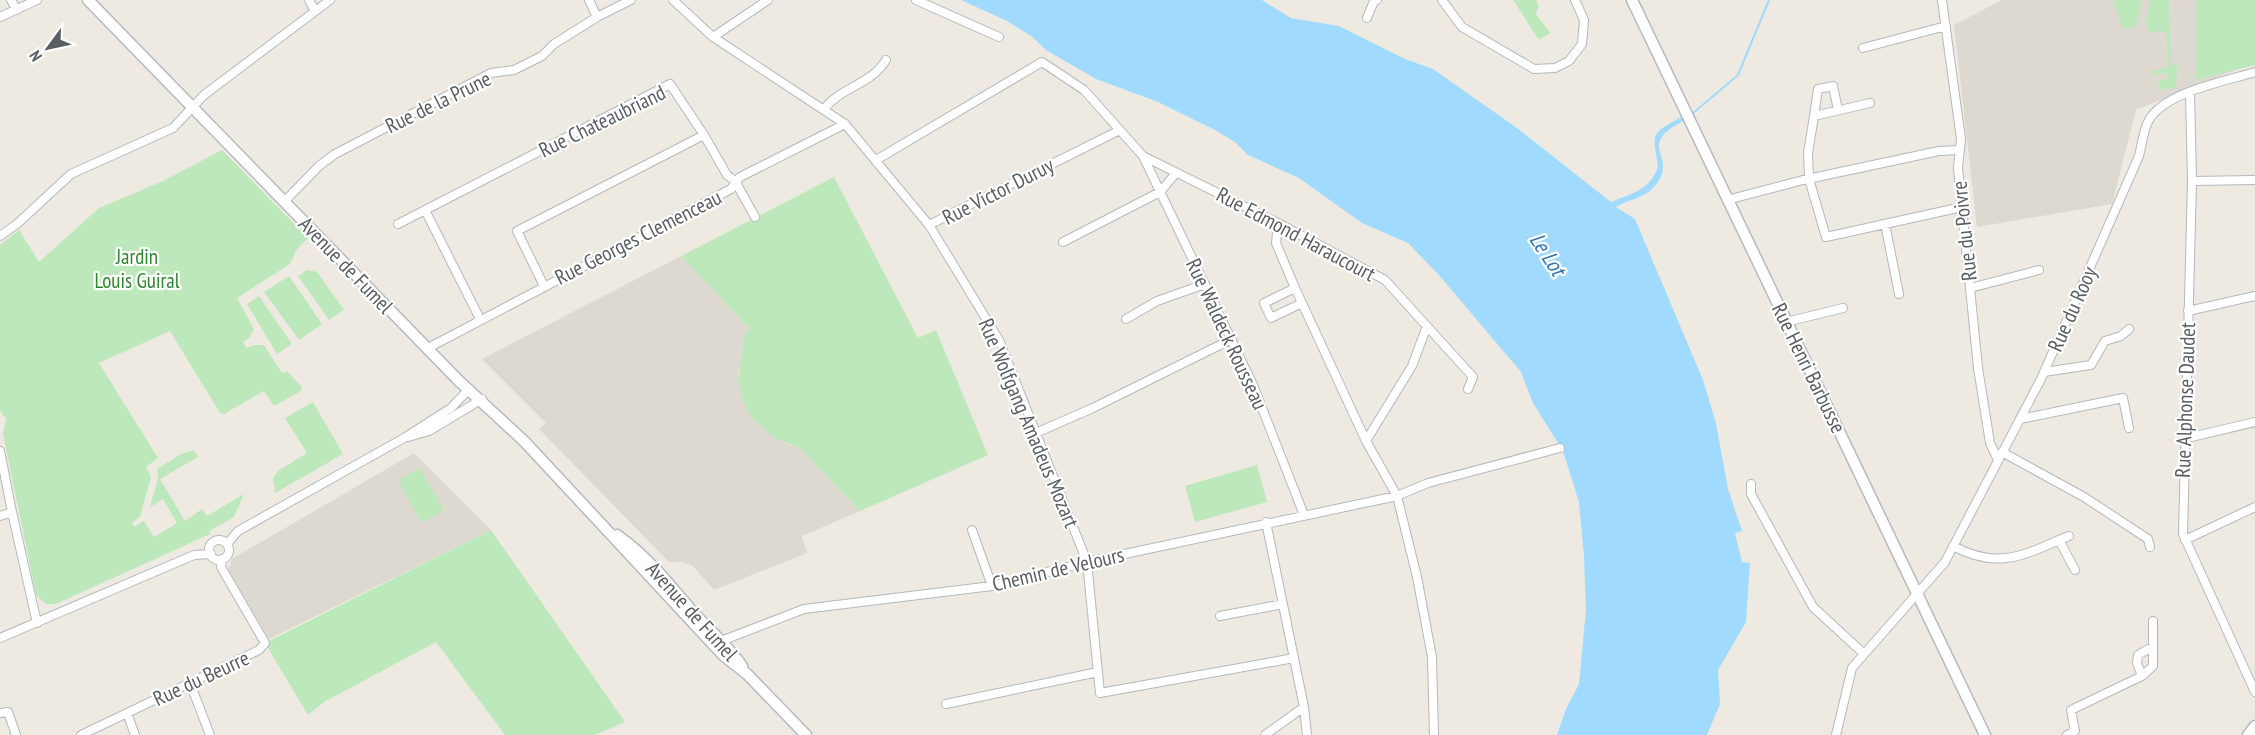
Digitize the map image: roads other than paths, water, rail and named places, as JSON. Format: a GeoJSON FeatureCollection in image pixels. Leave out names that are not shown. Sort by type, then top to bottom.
{"type":"FeatureCollection","features":[{"type":"Feature","properties":{"kind":"main road","name":"Rue Henri Barbusse"},"geometry":{"type":"LineString","coordinates":[[1632,0],[1985,735]]}},
{"type":"Feature","properties":{"kind":"main road","name":"Avenue de Fumel"},"geometry":{"type":"LineString","coordinates":[[90,1],[284,202],[607,527],[806,735]]}},
{"type":"Feature","properties":{"kind":"main road"},"geometry":{"type":"LineString","coordinates":[[2248,735],[2255,726]]}},
{"type":"Feature","properties":{"kind":"street"},"geometry":{"type":"LineString","coordinates":[[11,0],[17,10]]}},
{"type":"Feature","properties":{"kind":"street"},"geometry":{"type":"LineString","coordinates":[[0,16],[37,0]]}},
{"type":"Feature","properties":{"kind":"street"},"geometry":{"type":"LineString","coordinates":[[309,0],[315,11]]}},
{"type":"Feature","properties":{"kind":"street"},"geometry":{"type":"LineString","coordinates":[[0,236],[17,224],[71,174],[172,128],[192,106],[330,0]]}},
{"type":"Feature","properties":{"kind":"street"},"geometry":{"type":"LineString","coordinates":[[589,0],[597,17]]}},
{"type":"Feature","properties":{"kind":"street","name":"Rue de la Prune"},"geometry":{"type":"LineString","coordinates":[[284,202],[319,166],[335,154],[491,73],[514,70],[542,56],[554,44],[597,17],[632,0]]}},
{"type":"Feature","properties":{"kind":"street","name":"Rue Victor Duruy"},"geometry":{"type":"LineString","coordinates":[[673,0],[713,37],[845,124],[929,225],[1120,130]]}},
{"type":"Feature","properties":{"kind":"street"},"geometry":{"type":"LineString","coordinates":[[713,37],[768,0]]}},
{"type":"Feature","properties":{"kind":"street"},"geometry":{"type":"LineString","coordinates":[[916,0],[999,37]]}},
{"type":"Feature","properties":{"kind":"street"},"geometry":{"type":"LineString","coordinates":[[1367,18],[1374,1],[1377,0]]}},
{"type":"Feature","properties":{"kind":"street"},"geometry":{"type":"LineString","coordinates":[[1442,0],[1462,27],[1534,69],[1555,68],[1569,61],[1582,44],[1584,20],[1575,0]]}},
{"type":"Feature","properties":{"kind":"street","name":"Rue du Poivre"},"geometry":{"type":"LineString","coordinates":[[1942,0],[1961,139],[1958,150],[1962,207],[1978,368],[1989,432],[2000,456]]}},
{"type":"Feature","properties":{"kind":"street"},"geometry":{"type":"LineString","coordinates":[[1863,48],[1946,26]]}},
{"type":"Feature","properties":{"kind":"street"},"geometry":{"type":"LineString","coordinates":[[824,109],[832,99],[879,71],[886,60]]}},
{"type":"Feature","properties":{"kind":"street","name":"Rue Edmond Haraucourt"},"geometry":{"type":"LineString","coordinates":[[876,160],[1042,62],[1084,90],[1143,156],[1278,223],[1384,280],[1473,377],[1468,389]]}},
{"type":"Feature","properties":{"kind":"street","name":"Rue du Rooy"},"geometry":{"type":"LineString","coordinates":[[1836,735],[1852,669],[1863,653],[1945,562],[2044,372],[2139,156],[2148,121],[2156,110],[2190,92],[2255,72]]}},
{"type":"Feature","properties":{"kind":"street","name":"Rue Chateaubriand"},"geometry":{"type":"LineString","coordinates":[[398,224],[670,84],[727,175],[735,181],[755,217]]}},
{"type":"Feature","properties":{"kind":"street"},"geometry":{"type":"LineString","coordinates":[[1838,110],[1833,86],[1818,89],[1808,153],[1809,179],[1826,237],[1962,207]]}},
{"type":"Feature","properties":{"kind":"street","name":"Rue Alphonse Daudet"},"geometry":{"type":"LineString","coordinates":[[2190,92],[2192,181],[2181,520],[2185,540],[2255,692]]}},
{"type":"Feature","properties":{"kind":"street"},"geometry":{"type":"LineString","coordinates":[[1814,116],[1870,103]]}},
{"type":"Feature","properties":{"kind":"street","name":"Rue Georges Clemenceau"},"geometry":{"type":"LineString","coordinates":[[428,348],[731,189],[735,181],[845,124]]}},
{"type":"Feature","properties":{"kind":"street"},"geometry":{"type":"LineString","coordinates":[[544,286],[517,231],[704,135]]}},
{"type":"Feature","properties":{"kind":"street"},"geometry":{"type":"LineString","coordinates":[[1727,200],[1809,179],[1939,151],[1958,150]]}},
{"type":"Feature","properties":{"kind":"street","name":"Rue Waldeck Rousseau"},"geometry":{"type":"LineString","coordinates":[[1143,156],[1253,385],[1304,515]]}},
{"type":"Feature","properties":{"kind":"street"},"geometry":{"type":"LineString","coordinates":[[1064,242],[1160,192],[1176,173]]}},
{"type":"Feature","properties":{"kind":"street"},"geometry":{"type":"LineString","coordinates":[[2192,181],[2255,180]]}},
{"type":"Feature","properties":{"kind":"street"},"geometry":{"type":"LineString","coordinates":[[425,210],[480,319]]}},
{"type":"Feature","properties":{"kind":"street"},"geometry":{"type":"LineString","coordinates":[[1278,223],[1276,243],[1295,288],[1366,441],[1397,496],[1417,577],[1432,657],[1434,735]]}},
{"type":"Feature","properties":{"kind":"street"},"geometry":{"type":"LineString","coordinates":[[1885,224],[1899,294]]}},
{"type":"Feature","properties":{"kind":"street","name":"Rue Wolfgang Amadeus Mozart"},"geometry":{"type":"LineString","coordinates":[[929,225],[999,340],[1087,562],[1100,693],[1294,658]]}},
{"type":"Feature","properties":{"kind":"street"},"geometry":{"type":"LineString","coordinates":[[1970,288],[2039,270]]}},
{"type":"Feature","properties":{"kind":"street"},"geometry":{"type":"LineString","coordinates":[[1126,319],[1157,301],[1205,284]]}},
{"type":"Feature","properties":{"kind":"street"},"geometry":{"type":"LineString","coordinates":[[1295,288],[1264,303],[1271,318],[1302,303]]}},
{"type":"Feature","properties":{"kind":"street"},"geometry":{"type":"LineString","coordinates":[[2188,311],[2255,296]]}},
{"type":"Feature","properties":{"kind":"street"},"geometry":{"type":"LineString","coordinates":[[1786,322],[1843,308]]}},
{"type":"Feature","properties":{"kind":"street"},"geometry":{"type":"LineString","coordinates":[[1366,441],[1412,366],[1427,326]]}},
{"type":"Feature","properties":{"kind":"street"},"geometry":{"type":"LineString","coordinates":[[2044,372],[2091,365],[2105,340],[2121,336],[2129,329]]}},
{"type":"Feature","properties":{"kind":"street"},"geometry":{"type":"LineString","coordinates":[[1035,432],[1095,407],[1232,339]]}},
{"type":"Feature","properties":{"kind":"street"},"geometry":{"type":"LineString","coordinates":[[227,543],[238,531],[404,438],[451,408],[469,389]]}},
{"type":"Feature","properties":{"kind":"street"},"geometry":{"type":"LineString","coordinates":[[2020,419],[2123,398],[2129,428]]}},
{"type":"Feature","properties":{"kind":"street"},"geometry":{"type":"LineString","coordinates":[[404,438],[429,431],[482,399]]}},
{"type":"Feature","properties":{"kind":"street"},"geometry":{"type":"LineString","coordinates":[[2183,439],[2255,422]]}},
{"type":"Feature","properties":{"kind":"street","name":"Chemin de Velours"},"geometry":{"type":"LineString","coordinates":[[718,643],[804,609],[992,586],[1266,522],[1397,496],[1428,483],[1560,448]]}},
{"type":"Feature","properties":{"kind":"street"},"geometry":{"type":"LineString","coordinates":[[0,451],[37,623]]}},
{"type":"Feature","properties":{"kind":"street"},"geometry":{"type":"LineString","coordinates":[[2000,456],[2085,497],[2148,538],[2150,547]]}},
{"type":"Feature","properties":{"kind":"street"},"geometry":{"type":"LineString","coordinates":[[1751,484],[1751,494],[1813,608],[1863,653]]}},
{"type":"Feature","properties":{"kind":"street"},"geometry":{"type":"LineString","coordinates":[[2185,540],[2255,507]]}},
{"type":"Feature","properties":{"kind":"street"},"geometry":{"type":"LineString","coordinates":[[0,516],[12,512]]}},
{"type":"Feature","properties":{"kind":"street"},"geometry":{"type":"LineString","coordinates":[[1266,522],[1304,707],[1306,735]]}},
{"type":"Feature","properties":{"kind":"street"},"geometry":{"type":"LineString","coordinates":[[972,530],[992,586]]}},
{"type":"Feature","properties":{"kind":"street"},"geometry":{"type":"LineString","coordinates":[[1953,546],[1970,555],[1998,560],[2025,556],[2069,536]]}},
{"type":"Feature","properties":{"kind":"street"},"geometry":{"type":"LineString","coordinates":[[211,554],[213,543],[221,540],[227,543]]}},
{"type":"Feature","properties":{"kind":"street"},"geometry":{"type":"LineString","coordinates":[[2059,540],[2075,570]]}},
{"type":"Feature","properties":{"kind":"street"},"geometry":{"type":"LineString","coordinates":[[0,638],[194,555],[211,554],[222,559],[229,553],[227,543]]}},
{"type":"Feature","properties":{"kind":"street","name":"Rue du Beurre"},"geometry":{"type":"LineString","coordinates":[[81,735],[259,650],[265,643],[221,567],[222,559]]}},
{"type":"Feature","properties":{"kind":"street"},"geometry":{"type":"LineString","coordinates":[[1220,616],[1283,604]]}},
{"type":"Feature","properties":{"kind":"street"},"geometry":{"type":"LineString","coordinates":[[2067,735],[2075,731],[2071,710],[2142,676],[2153,666],[2153,621]]}},
{"type":"Feature","properties":{"kind":"street"},"geometry":{"type":"LineString","coordinates":[[2142,676],[2137,663],[2138,655],[2152,648]]}},
{"type":"Feature","properties":{"kind":"street"},"geometry":{"type":"LineString","coordinates":[[946,704],[1098,672]]}},
{"type":"Feature","properties":{"kind":"street"},"geometry":{"type":"LineString","coordinates":[[190,683],[210,735]]}},
{"type":"Feature","properties":{"kind":"street"},"geometry":{"type":"LineString","coordinates":[[1265,735],[1304,707]]}},
{"type":"Feature","properties":{"kind":"street"},"geometry":{"type":"LineString","coordinates":[[0,712],[8,712],[16,735]]}},
{"type":"Feature","properties":{"kind":"street"},"geometry":{"type":"LineString","coordinates":[[127,713],[135,735]]}},
{"type":"Feature","properties":{"kind":"water","name":"Le Lot"},"geometry":{"type":"Polygon","coordinates":[[[961,0],[1262,0],[1291,18],[1339,26],[1405,59],[1433,69],[1517,128],[1611,202],[1646,186],[1658,166],[1656,135],[1665,126],[1683,116],[1685,120],[1661,138],[1659,145],[1663,167],[1661,177],[1653,188],[1616,207],[1635,219],[1703,380],[1716,423],[1728,489],[1742,531],[1735,533],[1742,562],[1750,563],[1746,622],[1718,670],[1720,704],[1707,735],[1557,735],[1566,709],[1579,684],[1586,609],[1579,502],[1563,451],[1533,403],[1521,372],[1438,274],[1408,243],[1362,223],[1299,178],[1248,155],[1235,142],[1215,130],[1158,102],[1096,79],[1046,50],[1031,36],[1007,21],[961,0]]]}},
{"type":"Feature","properties":{"kind":"waterway"},"geometry":{"type":"LineString","coordinates":[[1692,114],[1738,75],[1769,0]]}},
{"type":"Feature","properties":{"kind":"park label","name":"Jardin Louis Guiral"},"geometry":{"type":"Point","coordinates":[137,268]}}]}
